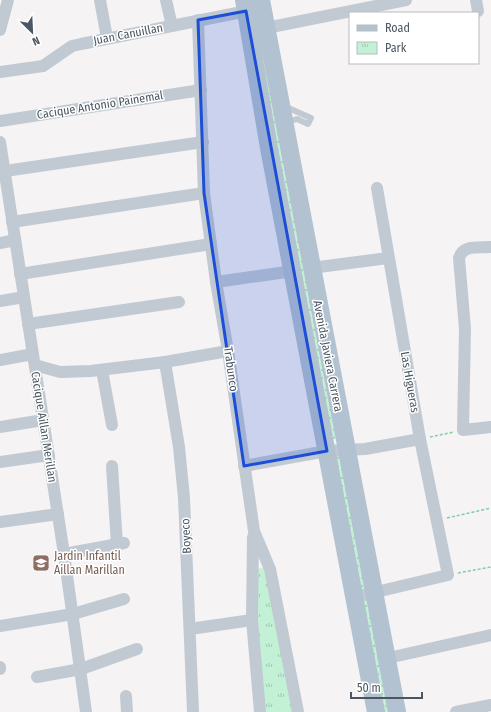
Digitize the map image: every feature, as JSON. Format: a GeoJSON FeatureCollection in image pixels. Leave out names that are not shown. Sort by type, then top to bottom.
{"type":"FeatureCollection","features":[{"type":"Feature","properties":{"kind":"main road","name":"Avenida Javiera Carrera"},"geometry":{"type":"LineString","coordinates":[[253,5],[266,28],[346,451],[388,658],[397,712]]}},
{"type":"Feature","properties":{"kind":"main road","name":"Avenida Javiera Carrera"},"geometry":{"type":"LineString","coordinates":[[253,5],[269,148],[376,712]]}},
{"type":"Feature","properties":{"kind":"street"},"geometry":{"type":"LineString","coordinates":[[0,30],[8,0]]}},
{"type":"Feature","properties":{"kind":"street"},"geometry":{"type":"LineString","coordinates":[[100,0],[107,38]]}},
{"type":"Feature","properties":{"kind":"street"},"geometry":{"type":"LineString","coordinates":[[166,0],[172,26]]}},
{"type":"Feature","properties":{"kind":"street"},"geometry":{"type":"LineString","coordinates":[[266,28],[406,0]]}},
{"type":"Feature","properties":{"kind":"street","name":"Juan Canuillan"},"geometry":{"type":"LineString","coordinates":[[0,72],[43,66],[72,46],[172,26],[253,5]]}},
{"type":"Feature","properties":{"kind":"street","name":"Trabunco"},"geometry":{"type":"LineString","coordinates":[[198,20],[204,193],[216,282],[228,351],[254,531],[270,569],[298,712]]}},
{"type":"Feature","properties":{"kind":"street","name":"Cacique Antonio Painemal"},"geometry":{"type":"LineString","coordinates":[[0,121],[201,90]]}},
{"type":"Feature","properties":{"kind":"street","name":"Cacique Aillan Merillan"},"geometry":{"type":"LineString","coordinates":[[0,142],[5,171],[3,187],[12,222],[34,360],[73,614],[86,712]]}},
{"type":"Feature","properties":{"kind":"street"},"geometry":{"type":"LineString","coordinates":[[5,171],[203,142]]}},
{"type":"Feature","properties":{"kind":"street","name":"Las Higueras"},"geometry":{"type":"LineString","coordinates":[[377,188],[420,439],[448,575]]}},
{"type":"Feature","properties":{"kind":"street"},"geometry":{"type":"LineString","coordinates":[[12,222],[204,193]]}},
{"type":"Feature","properties":{"kind":"street"},"geometry":{"type":"LineString","coordinates":[[0,243],[15,240]]}},
{"type":"Feature","properties":{"kind":"street"},"geometry":{"type":"LineString","coordinates":[[20,274],[211,244]]}},
{"type":"Feature","properties":{"kind":"street"},"geometry":{"type":"LineString","coordinates":[[491,247],[468,248],[462,251],[459,258],[465,328],[463,430],[491,427]]}},
{"type":"Feature","properties":{"kind":"street"},"geometry":{"type":"LineString","coordinates":[[311,268],[388,258]]}},
{"type":"Feature","properties":{"kind":"street"},"geometry":{"type":"LineString","coordinates":[[216,282],[293,271]]}},
{"type":"Feature","properties":{"kind":"street"},"geometry":{"type":"LineString","coordinates":[[0,301],[24,297]]}},
{"type":"Feature","properties":{"kind":"street"},"geometry":{"type":"LineString","coordinates":[[28,324],[179,302]]}},
{"type":"Feature","properties":{"kind":"street"},"geometry":{"type":"LineString","coordinates":[[0,360],[34,360],[60,372],[102,370],[165,362],[228,351]]}},
{"type":"Feature","properties":{"kind":"street","name":"Boyeco"},"geometry":{"type":"LineString","coordinates":[[165,362],[184,498],[193,712]]}},
{"type":"Feature","properties":{"kind":"street"},"geometry":{"type":"LineString","coordinates":[[102,370],[112,425]]}},
{"type":"Feature","properties":{"kind":"street"},"geometry":{"type":"LineString","coordinates":[[0,427],[43,420]]}},
{"type":"Feature","properties":{"kind":"street"},"geometry":{"type":"LineString","coordinates":[[244,466],[327,451],[346,451],[420,439]]}},
{"type":"Feature","properties":{"kind":"street"},"geometry":{"type":"LineString","coordinates":[[0,462],[49,455]]}},
{"type":"Feature","properties":{"kind":"street"},"geometry":{"type":"LineString","coordinates":[[64,554],[121,544],[112,466]]}},
{"type":"Feature","properties":{"kind":"street"},"geometry":{"type":"LineString","coordinates":[[0,522],[58,514]]}},
{"type":"Feature","properties":{"kind":"street"},"geometry":{"type":"LineString","coordinates":[[254,531],[252,620],[260,712]]}},
{"type":"Feature","properties":{"kind":"street"},"geometry":{"type":"LineString","coordinates":[[355,597],[448,575]]}},
{"type":"Feature","properties":{"kind":"street"},"geometry":{"type":"LineString","coordinates":[[0,626],[73,614],[124,599]]}},
{"type":"Feature","properties":{"kind":"street"},"geometry":{"type":"LineString","coordinates":[[190,629],[252,620]]}},
{"type":"Feature","properties":{"kind":"street"},"geometry":{"type":"LineString","coordinates":[[388,658],[491,635]]}},
{"type":"Feature","properties":{"kind":"street"},"geometry":{"type":"LineString","coordinates":[[37,677],[81,670],[137,649]]}},
{"type":"Feature","properties":{"kind":"street"},"geometry":{"type":"LineString","coordinates":[[126,696],[127,712]]}},
{"type":"Feature","properties":{"kind":"street"},"geometry":{"type":"LineString","coordinates":[[456,712],[491,705]]}},
{"type":"Feature","properties":{"kind":"lane"},"geometry":{"type":"LineString","coordinates":[[281,105],[309,121],[297,119],[284,124]]}},
{"type":"Feature","properties":{"kind":"path"},"geometry":{"type":"LineString","coordinates":[[420,439],[463,430]]}},
{"type":"Feature","properties":{"kind":"path"},"geometry":{"type":"LineString","coordinates":[[437,521],[491,508]]}},
{"type":"Feature","properties":{"kind":"path"},"geometry":{"type":"LineString","coordinates":[[448,575],[491,567]]}},
{"type":"Feature","properties":{"kind":"highlighted area"},"geometry":{"type":"Polygon","coordinates":[[[246,11],[327,451],[244,466],[204,193],[198,20],[246,11]]]}},
{"type":"Feature","properties":{"kind":"green space"},"geometry":{"type":"Polygon","coordinates":[[[258,15],[340,437],[330,440],[262,76],[258,15]]]}},
{"type":"Feature","properties":{"kind":"green space"},"geometry":{"type":"Polygon","coordinates":[[[343,455],[370,589],[361,590],[334,456],[343,455]]]}},
{"type":"Feature","properties":{"kind":"green space"},"geometry":{"type":"Polygon","coordinates":[[[264,567],[294,712],[265,712],[258,624],[258,569],[264,567]]]}},
{"type":"Feature","properties":{"kind":"green space"},"geometry":{"type":"Polygon","coordinates":[[[372,598],[389,712],[382,712],[363,600],[372,598]]]}},
{"type":"Feature","properties":{"kind":"place","name":"Jardin Infantil Aillan Marillan"},"geometry":{"type":"Point","coordinates":[41,563]}}]}
